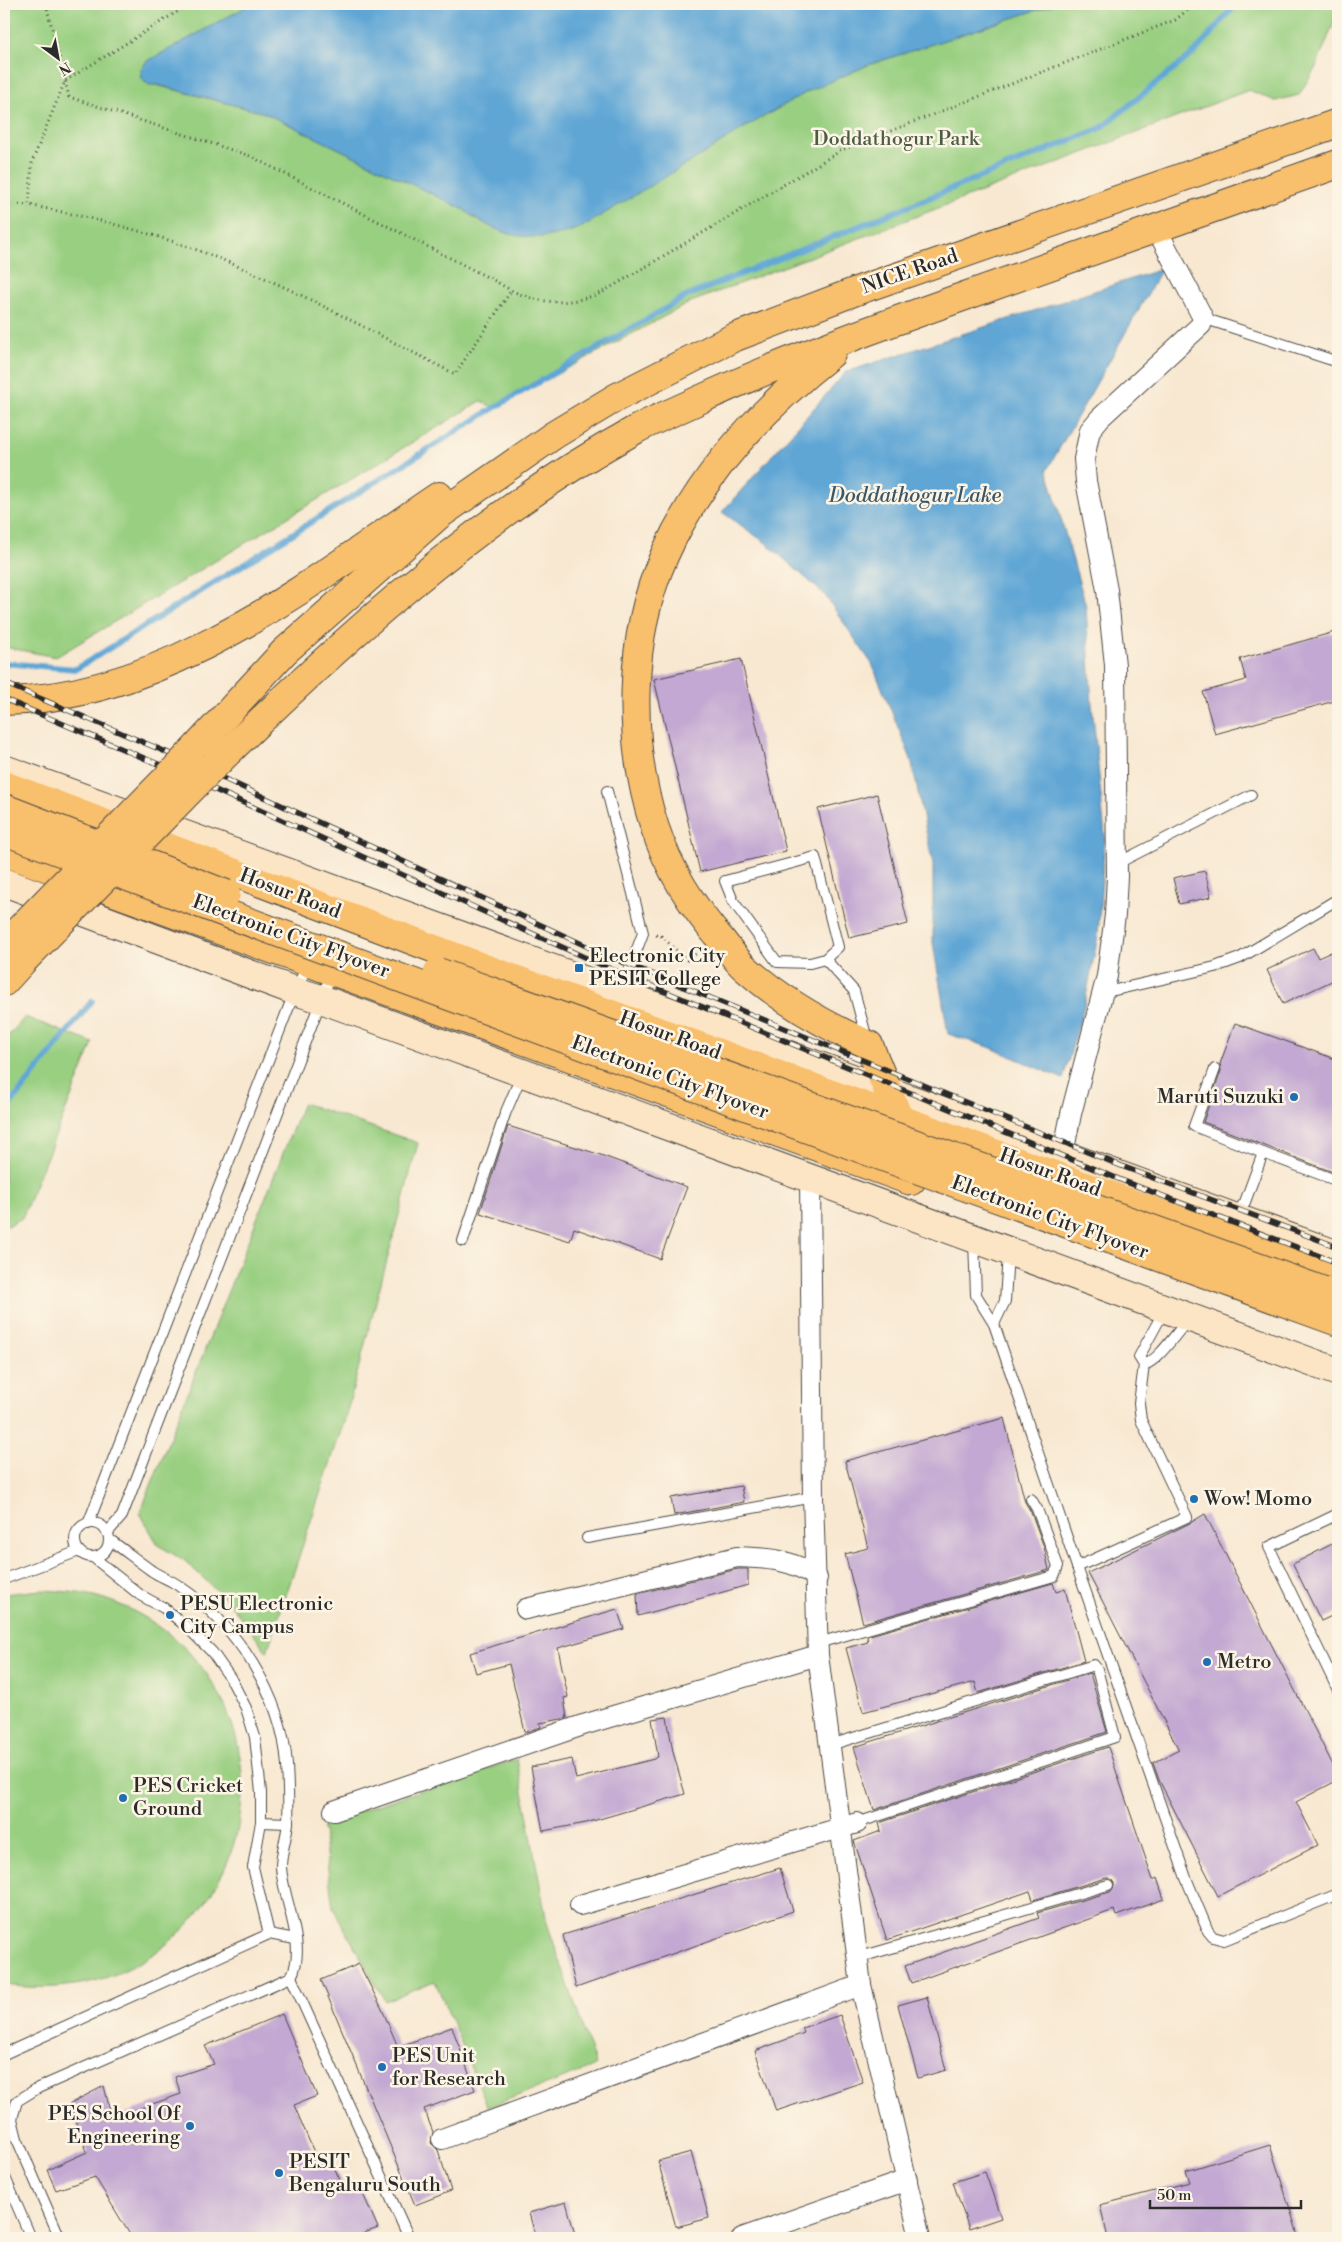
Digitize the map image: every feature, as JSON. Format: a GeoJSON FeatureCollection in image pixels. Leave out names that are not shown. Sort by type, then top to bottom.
{"type":"FeatureCollection","features":[{"type":"Feature","properties":{"kind":"highway","name":"NICE Road"},"geometry":{"type":"LineString","coordinates":[[504,468],[617,397],[734,338],[860,290],[1338,123]]}},
{"type":"Feature","properties":{"kind":"highway","name":"NICE Road"},"geometry":{"type":"LineString","coordinates":[[203,759],[306,676],[376,614],[456,551],[525,499],[636,429],[746,378],[856,335],[1338,164]]}},
{"type":"Feature","properties":{"kind":"highway"},"geometry":{"type":"LineString","coordinates":[[856,335],[793,384],[756,422],[726,455],[683,518],[664,555],[649,602],[639,649],[635,702],[638,743],[655,828],[674,871],[702,919],[744,968],[800,1010],[869,1045],[899,1118]]}},
{"type":"Feature","properties":{"kind":"highway"},"geometry":{"type":"LineString","coordinates":[[4,701],[33,700],[79,692],[120,680],[184,657],[302,588],[452,488],[504,468]]}},
{"type":"Feature","properties":{"kind":"highway"},"geometry":{"type":"LineString","coordinates":[[4,982],[11,950],[203,759],[290,646],[439,515],[504,468]]}},
{"type":"Feature","properties":{"kind":"highway","name":"Hosur Road"},"geometry":{"type":"LineString","coordinates":[[4,785],[499,974],[1338,1278]]}},
{"type":"Feature","properties":{"kind":"highway","name":"Electronic City Flyover"},"geometry":{"type":"LineString","coordinates":[[4,808],[335,935],[1338,1296]]}},
{"type":"Feature","properties":{"kind":"highway","name":"Electronic City Flyover"},"geometry":{"type":"LineString","coordinates":[[4,831],[878,1156],[1338,1322]]}},
{"type":"Feature","properties":{"kind":"highway"},"geometry":{"type":"LineString","coordinates":[[4,852],[1338,1335]]}},
{"type":"Feature","properties":{"kind":"street"},"geometry":{"type":"LineString","coordinates":[[1063,1154],[1071,1114],[1107,976],[1115,915],[1115,666],[1107,590],[1086,481],[1084,459],[1086,445],[1090,430],[1100,418],[1201,325],[1203,318],[1156,228]]}},
{"type":"Feature","properties":{"kind":"street","name":"Hosur Road"},"geometry":{"type":"LineString","coordinates":[[4,769],[1338,1255]]}},
{"type":"Feature","properties":{"kind":"street"},"geometry":{"type":"LineString","coordinates":[[4,882],[295,991],[1338,1372]]}},
{"type":"Feature","properties":{"kind":"street"},"geometry":{"type":"LineString","coordinates":[[810,1178],[813,1497],[818,1649],[830,1745],[849,1826],[860,1985],[920,2238]]}},
{"type":"Feature","properties":{"kind":"street"},"geometry":{"type":"LineString","coordinates":[[526,1609],[737,1557],[762,1558],[795,1564],[806,1569],[817,1578]]}},
{"type":"Feature","properties":{"kind":"street"},"geometry":{"type":"LineString","coordinates":[[334,1811],[583,1725],[818,1649]]}},
{"type":"Feature","properties":{"kind":"street"},"geometry":{"type":"LineString","coordinates":[[580,1905],[849,1826]]}},
{"type":"Feature","properties":{"kind":"street"},"geometry":{"type":"LineString","coordinates":[[442,2139],[860,1985]]}},
{"type":"Feature","properties":{"kind":"street"},"geometry":{"type":"LineString","coordinates":[[742,2238],[907,2180]]}},
{"type":"Feature","properties":{"kind":"lane"},"geometry":{"type":"LineString","coordinates":[[1203,318],[1338,362]]}},
{"type":"Feature","properties":{"kind":"lane"},"geometry":{"type":"LineString","coordinates":[[607,791],[643,934],[620,993]]}},
{"type":"Feature","properties":{"kind":"lane"},"geometry":{"type":"LineString","coordinates":[[1116,864],[1251,795]]}},
{"type":"Feature","properties":{"kind":"lane"},"geometry":{"type":"LineString","coordinates":[[815,857],[838,948],[825,958],[810,963],[777,962],[733,901],[725,881],[815,857]]}},
{"type":"Feature","properties":{"kind":"lane"},"geometry":{"type":"LineString","coordinates":[[1102,993],[1215,967],[1240,958],[1338,899]]}},
{"type":"Feature","properties":{"kind":"lane"},"geometry":{"type":"LineString","coordinates":[[825,958],[854,991],[869,1045]]}},
{"type":"Feature","properties":{"kind":"lane"},"geometry":{"type":"LineString","coordinates":[[88,1524],[295,991],[320,967]]}},
{"type":"Feature","properties":{"kind":"lane"},"geometry":{"type":"LineString","coordinates":[[93,1557],[104,1553],[109,1536],[122,1516],[320,999],[320,967]]}},
{"type":"Feature","properties":{"kind":"lane"},"geometry":{"type":"LineString","coordinates":[[1215,1069],[1194,1126],[1338,1182]]}},
{"type":"Feature","properties":{"kind":"lane"},"geometry":{"type":"LineString","coordinates":[[463,1241],[505,1114],[523,1073]]}},
{"type":"Feature","properties":{"kind":"lane"},"geometry":{"type":"LineString","coordinates":[[1234,1217],[1245,1202],[1263,1152]]}},
{"type":"Feature","properties":{"kind":"lane"},"geometry":{"type":"LineString","coordinates":[[974,1238],[976,1295],[994,1324],[1183,1868],[1208,1931],[1212,1937],[1224,1940],[1338,1894]]}},
{"type":"Feature","properties":{"kind":"lane"},"geometry":{"type":"LineString","coordinates":[[994,1324],[1005,1301],[1008,1251]]}},
{"type":"Feature","properties":{"kind":"lane"},"geometry":{"type":"LineString","coordinates":[[1077,1567],[1187,1517],[1141,1420],[1139,1403],[1144,1365],[1139,1357],[1178,1313]]}},
{"type":"Feature","properties":{"kind":"lane"},"geometry":{"type":"LineString","coordinates":[[1144,1365],[1154,1362],[1178,1313]]}},
{"type":"Feature","properties":{"kind":"lane"},"geometry":{"type":"LineString","coordinates":[[587,1538],[813,1497]]}},
{"type":"Feature","properties":{"kind":"lane"},"geometry":{"type":"LineString","coordinates":[[818,1649],[1054,1576],[1058,1566],[1038,1509],[1031,1499]]}},
{"type":"Feature","properties":{"kind":"lane"},"geometry":{"type":"LineString","coordinates":[[1338,1514],[1269,1547],[1338,1690]]}},
{"type":"Feature","properties":{"kind":"lane"},"geometry":{"type":"LineString","coordinates":[[60,2238],[17,2139],[12,2119],[17,2101],[38,2088],[291,1977],[297,1965],[295,1939],[281,1866],[288,1823],[287,1762],[282,1731],[271,1698],[254,1666],[232,1635],[205,1607],[179,1586],[153,1572],[109,1536],[100,1524],[83,1526],[76,1535],[75,1540],[79,1551],[83,1555],[93,1557],[140,1595],[164,1608],[187,1627],[212,1652],[231,1679],[246,1708],[255,1737],[260,1765],[261,1822],[253,1866],[269,1934]]}},
{"type":"Feature","properties":{"kind":"lane"},"geometry":{"type":"LineString","coordinates":[[4,1579],[79,1551]]}},
{"type":"Feature","properties":{"kind":"lane"},"geometry":{"type":"LineString","coordinates":[[830,1745],[1094,1665],[1097,1669],[1115,1737],[849,1826]]}},
{"type":"Feature","properties":{"kind":"lane"},"geometry":{"type":"LineString","coordinates":[[261,1822],[288,1823]]}},
{"type":"Feature","properties":{"kind":"lane"},"geometry":{"type":"LineString","coordinates":[[857,1958],[1108,1885]]}},
{"type":"Feature","properties":{"kind":"lane"},"geometry":{"type":"LineString","coordinates":[[4,2054],[269,1934],[295,1939]]}},
{"type":"Feature","properties":{"kind":"lane"},"geometry":{"type":"LineString","coordinates":[[291,1977],[408,2238]]}},
{"type":"Feature","properties":{"kind":"lane"},"geometry":{"type":"LineString","coordinates":[[4,2175],[31,2238]]}},
{"type":"Feature","properties":{"kind":"path"},"geometry":{"type":"LineString","coordinates":[[46,4],[68,96],[250,156],[497,282],[511,291],[543,302],[561,303],[575,301],[603,292],[842,150],[1175,20],[1195,4]]}},
{"type":"Feature","properties":{"kind":"path"},"geometry":{"type":"LineString","coordinates":[[29,205],[32,162],[65,81],[190,4]]}},
{"type":"Feature","properties":{"kind":"path"},"geometry":{"type":"LineString","coordinates":[[4,203],[29,205],[118,224],[204,252],[292,290],[455,374],[511,291]]}},
{"type":"Feature","properties":{"kind":"path"},"geometry":{"type":"LineString","coordinates":[[643,934],[661,936],[688,960],[702,950]]}},
{"type":"Feature","properties":{"kind":"green space","name":"Doddathogur Park"},"geometry":{"type":"Polygon","coordinates":[[[31,4],[251,4],[146,62],[144,82],[265,113],[463,209],[475,219],[742,129],[807,92],[868,65],[1055,4],[1338,4],[1338,13],[1316,67],[1299,95],[1275,101],[1249,90],[691,302],[494,408],[481,401],[56,657],[4,647],[4,8],[31,4]]]}},
{"type":"Feature","properties":{"kind":"green space"},"geometry":{"type":"Polygon","coordinates":[[[25,1017],[93,1043],[22,1218],[4,1228],[4,1041],[25,1017]]]}},
{"type":"Feature","properties":{"kind":"green space"},"geometry":{"type":"Polygon","coordinates":[[[303,1103],[418,1143],[345,1419],[267,1652],[229,1602],[185,1561],[158,1545],[140,1513],[303,1103]]]}},
{"type":"Feature","properties":{"kind":"green space","name":"PES Cricket Ground"},"geometry":{"type":"Polygon","coordinates":[[[41,1590],[94,1596],[110,1601],[153,1622],[189,1653],[200,1665],[225,1706],[239,1749],[242,1793],[236,1837],[220,1878],[196,1915],[163,1947],[123,1971],[109,1977],[64,1986],[19,1987],[4,1985],[4,1594],[41,1590]]]}},
{"type":"Feature","properties":{"kind":"green space"},"geometry":{"type":"Polygon","coordinates":[[[517,1759],[547,1923],[596,2066],[488,2107],[435,1981],[385,2001],[333,1908],[322,1823],[517,1759]]]}},
{"type":"Feature","properties":{"kind":"water"},"geometry":{"type":"Polygon","coordinates":[[[251,4],[1055,4],[868,65],[807,92],[742,129],[582,227],[566,233],[535,237],[505,233],[491,227],[463,209],[265,113],[158,85],[149,85],[142,79],[141,70],[146,62],[251,4]]]}},
{"type":"Feature","properties":{"kind":"water","name":"Doddathogur Lake"},"geometry":{"type":"Polygon","coordinates":[[[1162,269],[1047,470],[1086,606],[1092,705],[1105,836],[1098,936],[1084,1007],[1063,1079],[989,1047],[948,1034],[933,943],[933,864],[911,759],[872,664],[824,594],[766,543],[722,512],[846,372],[1162,269]]]}},
{"type":"Feature","properties":{"kind":"building"},"geometry":{"type":"Polygon","coordinates":[[[1338,631],[1338,700],[1215,734],[1203,692],[1246,680],[1240,659],[1338,631]]]}},
{"type":"Feature","properties":{"kind":"building"},"geometry":{"type":"Polygon","coordinates":[[[741,659],[786,851],[700,872],[654,679],[741,659]]]}},
{"type":"Feature","properties":{"kind":"building"},"geometry":{"type":"Polygon","coordinates":[[[877,794],[908,924],[849,938],[818,809],[877,794]]]}},
{"type":"Feature","properties":{"kind":"building"},"geometry":{"type":"Polygon","coordinates":[[[1205,871],[1211,897],[1179,904],[1173,878],[1205,871]]]}},
{"type":"Feature","properties":{"kind":"building"},"geometry":{"type":"Polygon","coordinates":[[[1313,948],[1318,958],[1338,949],[1338,978],[1283,1004],[1267,970],[1313,948]]]}},
{"type":"Feature","properties":{"kind":"building"},"geometry":{"type":"Polygon","coordinates":[[[1235,1023],[1338,1060],[1338,1174],[1203,1122],[1221,1071],[1220,1064],[1235,1023]]]}},
{"type":"Feature","properties":{"kind":"building"},"geometry":{"type":"Polygon","coordinates":[[[508,1126],[598,1154],[687,1187],[660,1259],[574,1228],[570,1241],[480,1213],[508,1126]]]}},
{"type":"Feature","properties":{"kind":"building"},"geometry":{"type":"Polygon","coordinates":[[[1004,1418],[1025,1502],[1031,1512],[1044,1547],[1049,1570],[863,1623],[845,1554],[868,1548],[845,1461],[1004,1418]]]}},
{"type":"Feature","properties":{"kind":"building"},"geometry":{"type":"Polygon","coordinates":[[[741,1486],[744,1502],[674,1515],[671,1498],[741,1486]]]}},
{"type":"Feature","properties":{"kind":"building","name":"Metro"},"geometry":{"type":"Polygon","coordinates":[[[1205,1514],[1338,1775],[1338,1780],[1296,1802],[1318,1845],[1218,1896],[1159,1780],[1153,1763],[1179,1750],[1088,1573],[1205,1514]]]}},
{"type":"Feature","properties":{"kind":"building"},"geometry":{"type":"Polygon","coordinates":[[[1338,1541],[1338,1613],[1321,1621],[1293,1564],[1338,1541]]]}},
{"type":"Feature","properties":{"kind":"building"},"geometry":{"type":"Polygon","coordinates":[[[738,1569],[748,1569],[748,1585],[638,1616],[637,1594],[738,1569]]]}},
{"type":"Feature","properties":{"kind":"building"},"geometry":{"type":"Polygon","coordinates":[[[1053,1583],[1056,1592],[1065,1589],[1084,1661],[978,1693],[975,1682],[863,1712],[846,1648],[868,1642],[867,1636],[1053,1583]]]}},
{"type":"Feature","properties":{"kind":"building"},"geometry":{"type":"Polygon","coordinates":[[[617,1609],[624,1629],[558,1648],[568,1697],[564,1698],[567,1718],[540,1723],[541,1727],[525,1732],[509,1664],[476,1673],[470,1653],[617,1609]]]}},
{"type":"Feature","properties":{"kind":"building"},"geometry":{"type":"Polygon","coordinates":[[[1090,1673],[1107,1732],[874,1810],[854,1747],[1090,1673]]]}},
{"type":"Feature","properties":{"kind":"building"},"geometry":{"type":"Polygon","coordinates":[[[667,1717],[673,1752],[685,1794],[586,1823],[543,1831],[531,1767],[572,1759],[576,1779],[654,1759],[658,1757],[652,1719],[667,1717]]]}},
{"type":"Feature","properties":{"kind":"building"},"geometry":{"type":"Polygon","coordinates":[[[1108,1747],[1153,1880],[1157,1878],[1164,1899],[1116,1916],[1114,1910],[911,1983],[905,1966],[1039,1918],[1037,1913],[1110,1892],[1114,1887],[1114,1883],[1110,1878],[1106,1878],[1033,1900],[1030,1891],[887,1940],[854,1841],[881,1831],[879,1823],[1108,1747]]]}},
{"type":"Feature","properties":{"kind":"building"},"geometry":{"type":"Polygon","coordinates":[[[780,1868],[793,1911],[576,1988],[563,1935],[780,1868]]]}},
{"type":"Feature","properties":{"kind":"building","name":"PES Unit for Research"},"geometry":{"type":"Polygon","coordinates":[[[359,1964],[382,2009],[398,2047],[452,2027],[475,2090],[424,2109],[433,2132],[431,2143],[438,2150],[451,2191],[415,2205],[321,1980],[359,1964]]]}},
{"type":"Feature","properties":{"kind":"building"},"geometry":{"type":"Polygon","coordinates":[[[927,1997],[946,2070],[918,2078],[898,2005],[927,1997]]]}},
{"type":"Feature","properties":{"kind":"building","name":"PES School Of Engineering"},"geometry":{"type":"Polygon","coordinates":[[[282,2014],[317,2096],[294,2105],[316,2157],[327,2152],[346,2193],[360,2187],[378,2228],[351,2238],[132,2238],[95,2177],[56,2190],[47,2170],[87,2152],[69,2104],[104,2086],[112,2118],[181,2094],[175,2077],[214,2064],[205,2046],[282,2014]]]}},
{"type":"Feature","properties":{"kind":"building"},"geometry":{"type":"Polygon","coordinates":[[[840,2015],[863,2082],[776,2111],[755,2051],[804,2033],[802,2028],[840,2015]]]}},
{"type":"Feature","properties":{"kind":"building"},"geometry":{"type":"Polygon","coordinates":[[[1270,2145],[1299,2238],[1108,2238],[1100,2205],[1190,2182],[1186,2171],[1270,2145]]]}},
{"type":"Feature","properties":{"kind":"building"},"geometry":{"type":"Polygon","coordinates":[[[691,2152],[709,2218],[676,2227],[658,2161],[691,2152]]]}},
{"type":"Feature","properties":{"kind":"building"},"geometry":{"type":"Polygon","coordinates":[[[985,2172],[1001,2218],[969,2229],[953,2182],[985,2172]]]}},
{"type":"Feature","properties":{"kind":"building"},"geometry":{"type":"Polygon","coordinates":[[[566,2202],[576,2238],[536,2238],[529,2213],[566,2202]]]}},
{"type":"Feature","properties":{"kind":"waterway"},"geometry":{"type":"LineString","coordinates":[[4,663],[76,669],[494,408],[687,296],[1101,128],[1195,52],[1236,4]]}},
{"type":"Feature","properties":{"kind":"waterway"},"geometry":{"type":"LineString","coordinates":[[4,1112],[92,1001]]}},
{"type":"Feature","properties":{"kind":"railway"},"geometry":{"type":"LineString","coordinates":[[4,683],[166,752],[608,956],[1124,1167],[1338,1247]]}},
{"type":"Feature","properties":{"kind":"railway"},"geometry":{"type":"LineString","coordinates":[[4,699],[158,764],[606,967],[1121,1180],[1338,1263]]}},
{"type":"Feature","properties":{"kind":"place","name":"Electronic City PESIT College"},"geometry":{"type":"Point","coordinates":[579,968]}},
{"type":"Feature","properties":{"kind":"place","name":"Maruti Suzuki"},"geometry":{"type":"Point","coordinates":[1294,1097]}},
{"type":"Feature","properties":{"kind":"place","name":"Wow! Momo"},"geometry":{"type":"Point","coordinates":[1194,1499]}},
{"type":"Feature","properties":{"kind":"place","name":"PESU Electronic City Campus"},"geometry":{"type":"Point","coordinates":[170,1615]}},
{"type":"Feature","properties":{"kind":"place","name":"Metro"},"geometry":{"type":"Point","coordinates":[1207,1662]}},
{"type":"Feature","properties":{"kind":"place","name":"PES Cricket Ground"},"geometry":{"type":"Point","coordinates":[123,1798]}},
{"type":"Feature","properties":{"kind":"place","name":"PES Unit for Research"},"geometry":{"type":"Point","coordinates":[382,2067]}},
{"type":"Feature","properties":{"kind":"place","name":"PES School Of Engineering"},"geometry":{"type":"Point","coordinates":[190,2126]}},
{"type":"Feature","properties":{"kind":"place","name":"PESIT Bengaluru South"},"geometry":{"type":"Point","coordinates":[279,2173]}}]}
